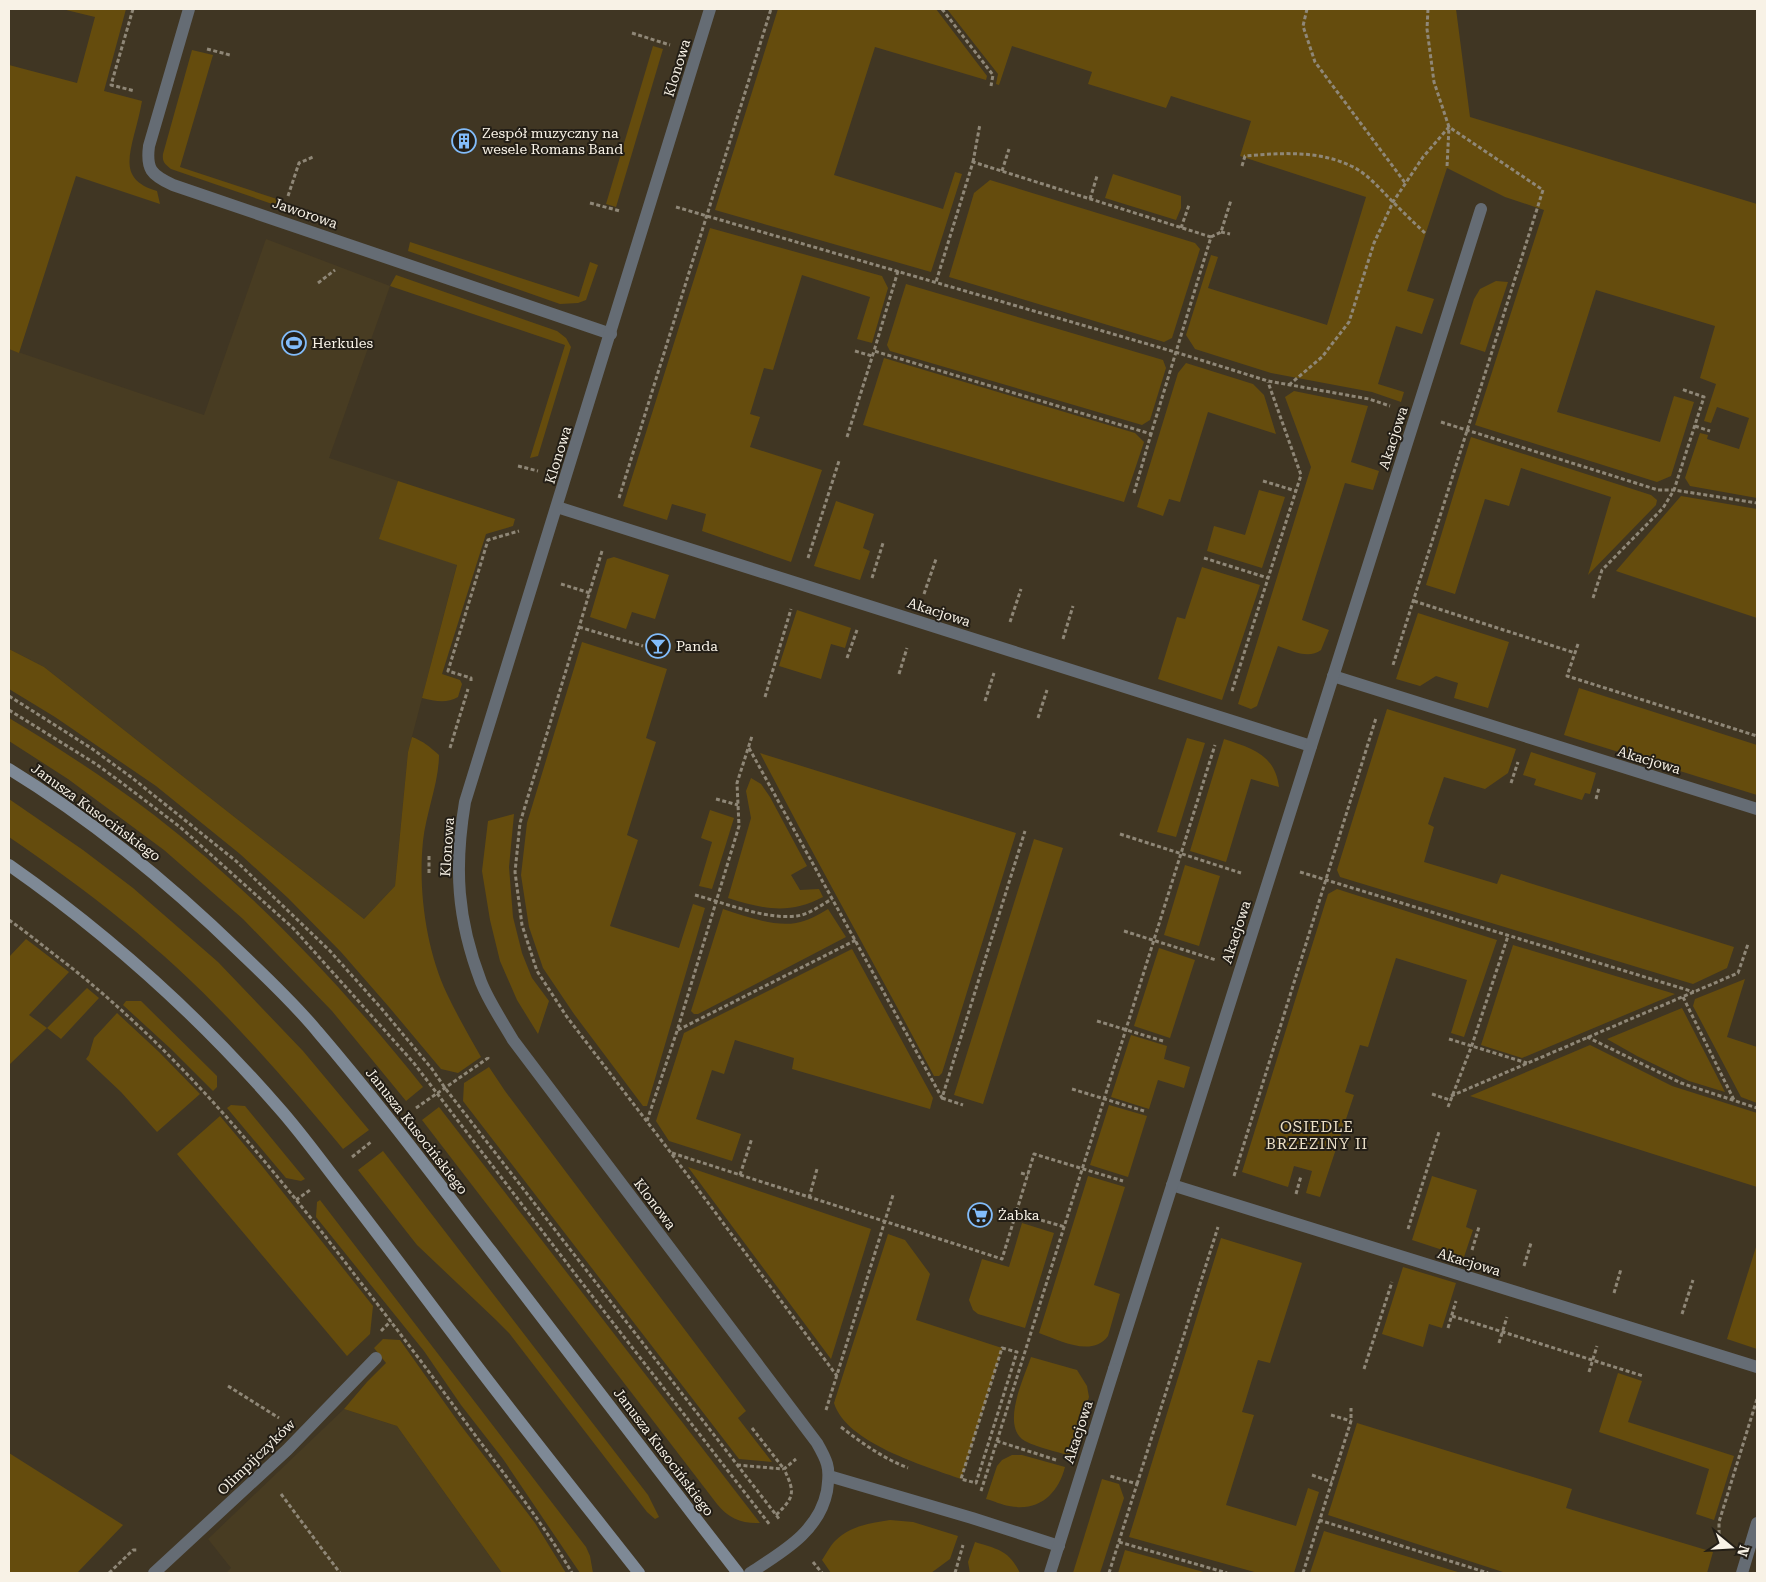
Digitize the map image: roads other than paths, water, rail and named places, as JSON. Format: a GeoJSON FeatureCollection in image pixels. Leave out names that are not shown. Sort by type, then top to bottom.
{"type":"FeatureCollection","features":[{"type":"Feature","properties":{"kind":"street","name":"Jaworowa"},"geometry":{"type":"LineString","coordinates":[[189,9],[149,146],[148,159],[152,173],[173,185],[611,334]]}},
{"type":"Feature","properties":{"kind":"street","name":"Klonowa"},"geometry":{"type":"LineString","coordinates":[[710,9],[466,802],[460,836],[458,866],[460,905],[464,928],[482,984],[513,1040],[817,1443],[827,1462],[829,1476],[822,1510],[815,1522],[792,1544],[750,1573]]}},
{"type":"Feature","properties":{"kind":"street","name":"Akacjowa"},"geometry":{"type":"LineString","coordinates":[[1050,1573],[1482,209]]}},
{"type":"Feature","properties":{"kind":"street","name":"Akacjowa"},"geometry":{"type":"LineString","coordinates":[[557,506],[1311,746]]}},
{"type":"Feature","properties":{"kind":"street","name":"Akacjowa"},"geometry":{"type":"LineString","coordinates":[[1333,676],[1757,810]]}},
{"type":"Feature","properties":{"kind":"street","name":"Janusza Kusocińskiego"},"geometry":{"type":"LineString","coordinates":[[9,769],[102,832],[159,876],[216,929],[316,1029],[394,1124],[738,1573]]}},
{"type":"Feature","properties":{"kind":"street"},"geometry":{"type":"LineString","coordinates":[[9,865],[115,946],[145,972],[192,1015],[280,1109],[639,1573]]}},
{"type":"Feature","properties":{"kind":"street","name":"Akacjowa"},"geometry":{"type":"LineString","coordinates":[[1172,1185],[1757,1367]]}},
{"type":"Feature","properties":{"kind":"street","name":"Olimpijczyków"},"geometry":{"type":"LineString","coordinates":[[154,1573],[264,1472],[376,1358]]}},
{"type":"Feature","properties":{"kind":"street"},"geometry":{"type":"LineString","coordinates":[[829,1476],[972,1518],[1058,1546]]}},
{"type":"Feature","properties":{"kind":"street"},"geometry":{"type":"LineString","coordinates":[[1742,1573],[1757,1523]]}},
{"type":"Feature","properties":{"kind":"place","name":"Zespół muzyczny na wesele Romans Band"},"geometry":{"type":"Point","coordinates":[464,141]}},
{"type":"Feature","properties":{"kind":"place","name":"Herkules"},"geometry":{"type":"Point","coordinates":[294,343]}},
{"type":"Feature","properties":{"kind":"place","name":"Panda"},"geometry":{"type":"Point","coordinates":[658,646]}},
{"type":"Feature","properties":{"kind":"place","name":"Żabka"},"geometry":{"type":"Point","coordinates":[980,1215]}},
{"type":"Feature","properties":{"kind":"district","name":"OSIEDLE BRZEZINY II"},"geometry":{"type":"Point","coordinates":[1317,1136]}}]}
